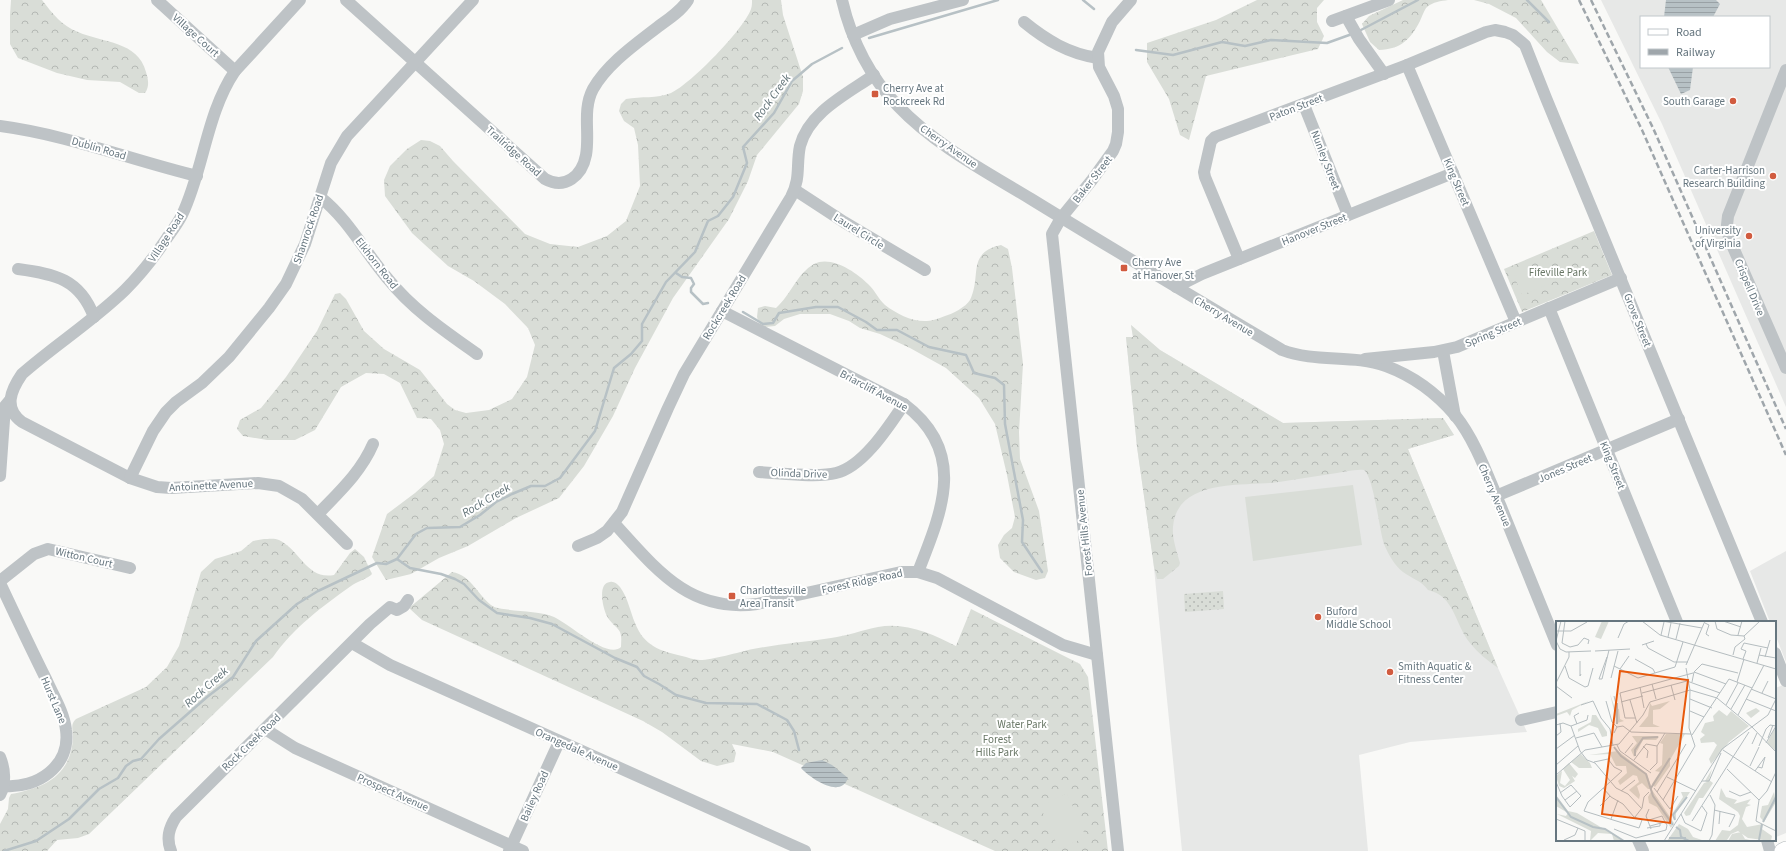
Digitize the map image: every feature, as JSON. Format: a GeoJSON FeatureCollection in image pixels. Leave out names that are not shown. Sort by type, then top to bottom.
{"type":"FeatureCollection","features":[{"type":"Feature","properties":{"kind":"main road"},"geometry":{"type":"LineString","coordinates":[[1782,851],[1786,849]]}},
{"type":"Feature","properties":{"kind":"street","name":"Village Court"},"geometry":{"type":"LineString","coordinates":[[157,0],[235,71]]}},
{"type":"Feature","properties":{"kind":"street","name":"Village Road"},"geometry":{"type":"LineString","coordinates":[[0,476],[5,406],[10,400],[16,383],[22,374],[126,290],[161,247],[181,217],[197,176],[219,98],[235,71],[300,0]]}},
{"type":"Feature","properties":{"kind":"street","name":"Trailridge Road"},"geometry":{"type":"LineString","coordinates":[[346,0],[551,183],[564,183],[572,180],[577,175],[586,156],[588,108],[593,90],[613,65],[672,16],[688,0]]}},
{"type":"Feature","properties":{"kind":"street","name":"Shamrock Road"},"geometry":{"type":"LineString","coordinates":[[130,478],[153,431],[166,412],[176,402],[202,383],[229,357],[269,308],[286,284],[305,244],[331,162],[347,136],[473,0]]}},
{"type":"Feature","properties":{"kind":"street","name":"Cherry Avenue"},"geometry":{"type":"LineString","coordinates":[[842,0],[859,50],[874,75],[897,105],[935,138],[1061,218],[1282,350],[1307,357],[1358,360],[1386,366],[1415,380],[1432,392],[1455,416],[1474,447],[1496,496],[1556,643]]}},
{"type":"Feature","properties":{"kind":"street"},"geometry":{"type":"LineString","coordinates":[[853,34],[890,19],[963,0]]}},
{"type":"Feature","properties":{"kind":"street"},"geometry":{"type":"LineString","coordinates":[[1024,22],[1045,38],[1067,50],[1083,56],[1098,58],[1099,46],[1112,22],[1132,0]]}},
{"type":"Feature","properties":{"kind":"street"},"geometry":{"type":"LineString","coordinates":[[1332,22],[1389,0]]}},
{"type":"Feature","properties":{"kind":"street"},"geometry":{"type":"LineString","coordinates":[[1346,16],[1356,34],[1384,74]]}},
{"type":"Feature","properties":{"kind":"street","name":"Paton Street"},"geometry":{"type":"LineString","coordinates":[[1239,259],[1204,172],[1211,141],[1215,137],[1304,105],[1486,32],[1500,31]]}},
{"type":"Feature","properties":{"kind":"street","name":"Grove Street"},"geometry":{"type":"LineString","coordinates":[[1500,31],[1513,35],[1520,40],[1529,53],[1546,98],[1762,621]]}},
{"type":"Feature","properties":{"kind":"street","name":"Baker Street"},"geometry":{"type":"LineString","coordinates":[[1061,218],[1092,180],[1113,151],[1116,144],[1118,132],[1118,109],[1114,96],[1099,67],[1098,58]]}},
{"type":"Feature","properties":{"kind":"street","name":"King Street"},"geometry":{"type":"LineString","coordinates":[[1408,64],[1516,322]]}},
{"type":"Feature","properties":{"kind":"street","name":"Crispell Drive"},"geometry":{"type":"LineString","coordinates":[[1786,70],[1728,216],[1727,224],[1729,238],[1786,368]]}},
{"type":"Feature","properties":{"kind":"street","name":"Rockcreek Road"},"geometry":{"type":"LineString","coordinates":[[578,546],[597,538],[614,523],[622,512],[684,374],[795,190],[801,145],[811,123],[819,114],[874,75]]}},
{"type":"Feature","properties":{"kind":"street","name":"Nunley Street"},"geometry":{"type":"LineString","coordinates":[[1304,105],[1348,215]]}},
{"type":"Feature","properties":{"kind":"street","name":"Dublin Road"},"geometry":{"type":"LineString","coordinates":[[0,126],[24,129],[84,143],[197,176]]}},
{"type":"Feature","properties":{"kind":"street","name":"Hanover Street"},"geometry":{"type":"LineString","coordinates":[[1176,287],[1239,259],[1453,173]]}},
{"type":"Feature","properties":{"kind":"street","name":"Laurel Circle"},"geometry":{"type":"LineString","coordinates":[[795,190],[844,222],[925,270]]}},
{"type":"Feature","properties":{"kind":"street","name":"Elkhorn Road"},"geometry":{"type":"LineString","coordinates":[[320,197],[335,209],[347,223],[388,279],[406,299],[433,322],[477,354]]}},
{"type":"Feature","properties":{"kind":"street","name":"Forest Hills Avenue"},"geometry":{"type":"LineString","coordinates":[[1061,218],[1052,234],[1118,851]]}},
{"type":"Feature","properties":{"kind":"street"},"geometry":{"type":"LineString","coordinates":[[18,269],[40,272],[70,282],[84,297],[94,317]]}},
{"type":"Feature","properties":{"kind":"street","name":"Spring Street"},"geometry":{"type":"LineString","coordinates":[[1358,360],[1443,351],[1457,347],[1621,278]]}},
{"type":"Feature","properties":{"kind":"street","name":"King Street"},"geometry":{"type":"LineString","coordinates":[[1549,308],[1677,621]]}},
{"type":"Feature","properties":{"kind":"street","name":"Briarcliff Avenue"},"geometry":{"type":"LineString","coordinates":[[722,311],[904,404],[921,418],[931,431],[942,454],[945,487],[930,540],[918,572]]}},
{"type":"Feature","properties":{"kind":"street"},"geometry":{"type":"LineString","coordinates":[[1443,351],[1455,416]]}},
{"type":"Feature","properties":{"kind":"street","name":"Antoinette Avenue"},"geometry":{"type":"LineString","coordinates":[[10,400],[13,412],[22,422],[130,478],[143,483],[171,488],[258,483],[271,484],[291,491],[318,514],[347,544]]}},
{"type":"Feature","properties":{"kind":"street","name":"Olinda Drive"},"geometry":{"type":"LineString","coordinates":[[759,472],[827,475],[847,469],[871,447],[904,404]]}},
{"type":"Feature","properties":{"kind":"street","name":"Jones Street"},"geometry":{"type":"LineString","coordinates":[[1496,496],[1679,420]]}},
{"type":"Feature","properties":{"kind":"street"},"geometry":{"type":"LineString","coordinates":[[318,514],[359,470],[367,459],[373,444]]}},
{"type":"Feature","properties":{"kind":"street","name":"Forest Ridge Road"},"geometry":{"type":"LineString","coordinates":[[614,523],[680,587],[698,597],[717,604],[743,606],[757,604],[901,572],[918,572],[937,578],[1063,645],[1097,655]]}},
{"type":"Feature","properties":{"kind":"street","name":"Witton Court"},"geometry":{"type":"LineString","coordinates":[[0,582],[34,554],[48,550],[130,568]]}},
{"type":"Feature","properties":{"kind":"street","name":"Hurst Lane"},"geometry":{"type":"LineString","coordinates":[[0,582],[62,713],[67,737],[58,764],[46,776],[31,784],[2,791]]}},
{"type":"Feature","properties":{"kind":"street"},"geometry":{"type":"LineString","coordinates":[[352,643],[390,607],[397,610],[404,606],[408,600]]}},
{"type":"Feature","properties":{"kind":"street","name":"Rock Creek Road"},"geometry":{"type":"LineString","coordinates":[[171,851],[168,841],[169,832],[176,817],[352,643]]}},
{"type":"Feature","properties":{"kind":"street","name":"Orangedale Avenue"},"geometry":{"type":"LineString","coordinates":[[352,643],[390,665],[558,742],[804,851]]}},
{"type":"Feature","properties":{"kind":"street"},"geometry":{"type":"LineString","coordinates":[[1776,657],[1782,679]]}},
{"type":"Feature","properties":{"kind":"street"},"geometry":{"type":"LineString","coordinates":[[1521,720],[1556,712]]}},
{"type":"Feature","properties":{"kind":"street","name":"Prospect Avenue"},"geometry":{"type":"LineString","coordinates":[[265,729],[295,748],[510,848],[523,851]]}},
{"type":"Feature","properties":{"kind":"street","name":"Bailey Road"},"geometry":{"type":"LineString","coordinates":[[510,848],[558,742]]}},
{"type":"Feature","properties":{"kind":"street"},"geometry":{"type":"LineString","coordinates":[[0,757],[4,770],[2,791]]}},
{"type":"Feature","properties":{"kind":"street"},"geometry":{"type":"LineString","coordinates":[[1638,841],[1643,851]]}},
{"type":"Feature","properties":{"kind":"street"},"geometry":{"type":"LineString","coordinates":[[1767,841],[1770,851]]}},
{"type":"Feature","properties":{"kind":"shaded area","name":"University of Virginia"},"geometry":{"type":"Polygon","coordinates":[[[1601,0],[1786,0],[1786,407],[1662,124],[1601,0]]]}},
{"type":"Feature","properties":{"kind":"shaded area"},"geometry":{"type":"Polygon","coordinates":[[[1666,0],[1716,0],[1720,4],[1714,16],[1664,16],[1666,0]]]}},
{"type":"Feature","properties":{"kind":"shaded area"},"geometry":{"type":"Polygon","coordinates":[[[1668,68],[1693,68],[1690,90],[1681,94],[1668,68]]]}},
{"type":"Feature","properties":{"kind":"shaded area","name":"Buford Middle School"},"geometry":{"type":"Polygon","coordinates":[[[1131,325],[1160,350],[1283,423],[1443,418],[1454,435],[1408,449],[1498,668],[1527,732],[1410,742],[1359,755],[1368,851],[1182,851],[1153,558],[1137,447],[1126,337],[1133,337],[1131,325]]]}},
{"type":"Feature","properties":{"kind":"shaded area"},"geometry":{"type":"Polygon","coordinates":[[[1786,551],[1786,662],[1776,637],[1776,621],[1770,621],[1750,571],[1786,551]]]}},
{"type":"Feature","properties":{"kind":"shaded area"},"geometry":{"type":"Polygon","coordinates":[[[1786,684],[1786,833],[1776,837],[1776,688],[1786,684]]]}},
{"type":"Feature","properties":{"kind":"shaded area"},"geometry":{"type":"Polygon","coordinates":[[[822,760],[832,765],[848,778],[844,784],[839,787],[826,785],[818,782],[801,768],[806,763],[822,760]]]}},
{"type":"Feature","properties":{"kind":"green space"},"geometry":{"type":"Polygon","coordinates":[[[11,0],[42,0],[58,19],[72,29],[88,36],[118,44],[136,54],[142,62],[148,80],[147,90],[145,93],[139,93],[120,82],[87,80],[57,73],[18,58],[10,44],[11,0]]]}},
{"type":"Feature","properties":{"kind":"green space"},"geometry":{"type":"Polygon","coordinates":[[[752,0],[781,0],[783,15],[803,77],[803,91],[799,104],[757,155],[748,181],[729,219],[673,298],[635,368],[613,416],[584,466],[559,498],[516,518],[468,546],[439,558],[411,574],[386,580],[372,557],[387,514],[415,493],[434,476],[444,444],[440,430],[431,419],[417,418],[400,383],[384,374],[366,373],[341,387],[315,430],[295,440],[267,440],[243,436],[237,429],[240,420],[261,408],[286,377],[317,331],[335,294],[340,293],[346,299],[364,331],[384,349],[420,370],[447,404],[455,410],[466,413],[489,410],[512,399],[527,377],[535,345],[528,328],[505,304],[474,281],[448,266],[412,233],[385,196],[384,180],[390,166],[407,149],[421,140],[430,141],[440,146],[525,234],[550,244],[578,247],[607,236],[626,221],[640,186],[638,145],[634,128],[624,121],[619,111],[621,104],[626,99],[666,95],[680,88],[703,68],[728,42],[746,18],[752,6],[752,0]]]}},
{"type":"Feature","properties":{"kind":"green space"},"geometry":{"type":"Polygon","coordinates":[[[1257,0],[1324,0],[1317,8],[1317,22],[1324,36],[1318,49],[1206,76],[1189,140],[1180,135],[1169,99],[1147,62],[1147,43],[1216,20],[1257,0]]]}},
{"type":"Feature","properties":{"kind":"green space"},"geometry":{"type":"Polygon","coordinates":[[[1403,0],[1448,0],[1429,5],[1416,28],[1404,42],[1393,48],[1379,50],[1370,42],[1362,24],[1369,16],[1403,0]]]}},
{"type":"Feature","properties":{"kind":"green space"},"geometry":{"type":"Polygon","coordinates":[[[1474,0],[1541,0],[1579,64],[1560,62],[1547,52],[1516,18],[1489,4],[1474,0]]]}},
{"type":"Feature","properties":{"kind":"green space","name":"Fifeville Park"},"geometry":{"type":"Polygon","coordinates":[[[1594,231],[1612,275],[1522,312],[1504,269],[1594,231]]]}},
{"type":"Feature","properties":{"kind":"green space"},"geometry":{"type":"Polygon","coordinates":[[[1001,245],[1008,249],[1012,268],[1023,364],[1019,432],[1020,459],[1039,511],[1048,571],[1045,578],[1036,580],[1014,572],[1000,558],[998,545],[1004,535],[1012,528],[1015,517],[995,424],[979,398],[946,368],[910,348],[880,334],[860,328],[849,321],[830,314],[800,314],[784,319],[775,326],[765,327],[760,325],[757,317],[758,308],[765,306],[776,308],[784,300],[808,268],[814,264],[828,262],[843,266],[863,279],[885,305],[900,314],[910,319],[921,321],[934,320],[955,312],[968,303],[973,291],[979,260],[983,254],[990,249],[1001,245]]]}},
{"type":"Feature","properties":{"kind":"green space"},"geometry":{"type":"Polygon","coordinates":[[[1548,262],[1556,281],[1522,295],[1514,276],[1548,262]]]}},
{"type":"Feature","properties":{"kind":"green space"},"geometry":{"type":"Polygon","coordinates":[[[1131,325],[1160,350],[1283,423],[1443,418],[1454,435],[1408,449],[1498,668],[1483,657],[1470,643],[1465,636],[1454,612],[1444,598],[1437,593],[1428,590],[1419,582],[1403,572],[1392,560],[1384,544],[1371,483],[1364,470],[1354,470],[1279,482],[1232,485],[1199,492],[1186,500],[1177,511],[1173,527],[1173,536],[1180,563],[1179,566],[1163,579],[1157,579],[1137,447],[1126,337],[1133,337],[1131,325]]]}},
{"type":"Feature","properties":{"kind":"green space"},"geometry":{"type":"Polygon","coordinates":[[[1353,485],[1362,545],[1253,561],[1245,497],[1353,485]]]}},
{"type":"Feature","properties":{"kind":"green space"},"geometry":{"type":"Polygon","coordinates":[[[264,539],[279,540],[287,545],[311,569],[317,573],[325,575],[334,575],[350,553],[355,549],[364,557],[372,574],[353,584],[299,627],[273,657],[89,834],[78,838],[57,840],[47,851],[0,851],[0,824],[8,809],[11,794],[35,788],[54,777],[62,770],[68,761],[73,736],[72,725],[76,719],[146,687],[167,667],[179,646],[201,572],[215,559],[241,551],[253,541],[264,539]]]}},
{"type":"Feature","properties":{"kind":"green space","name":"Forest Hills Park"},"geometry":{"type":"Polygon","coordinates":[[[452,572],[465,577],[488,603],[494,607],[533,612],[554,617],[598,645],[607,649],[615,650],[621,647],[621,634],[607,616],[602,597],[603,587],[606,583],[614,582],[623,591],[639,631],[648,642],[667,652],[698,660],[711,659],[763,647],[837,637],[872,628],[888,626],[899,626],[918,630],[938,637],[956,646],[971,609],[1080,664],[1088,677],[1108,851],[995,851],[773,752],[732,744],[736,753],[734,762],[717,766],[701,761],[662,732],[643,721],[422,620],[409,608],[452,572]]]}},
{"type":"Feature","properties":{"kind":"green space"},"geometry":{"type":"Polygon","coordinates":[[[1223,591],[1224,609],[1185,612],[1184,594],[1223,591]]]}},
{"type":"Feature","properties":{"kind":"green space"},"geometry":{"type":"Polygon","coordinates":[[[1067,793],[1086,837],[1059,849],[1040,806],[1067,793]]]}},
{"type":"Feature","properties":{"kind":"waterway","name":"Rock Creek"},"geometry":{"type":"LineString","coordinates":[[869,38],[998,0]]}},
{"type":"Feature","properties":{"kind":"waterway"},"geometry":{"type":"LineString","coordinates":[[1083,0],[1094,9]]}},
{"type":"Feature","properties":{"kind":"waterway"},"geometry":{"type":"LineString","coordinates":[[1359,31],[1418,0]]}},
{"type":"Feature","properties":{"kind":"waterway"},"geometry":{"type":"LineString","coordinates":[[1527,0],[1549,22]]}},
{"type":"Feature","properties":{"kind":"waterway"},"geometry":{"type":"LineString","coordinates":[[1136,50],[1173,55],[1222,42],[1245,46],[1271,40],[1327,43],[1352,34]]}},
{"type":"Feature","properties":{"kind":"waterway","name":"Rock Creek"},"geometry":{"type":"LineString","coordinates":[[4,851],[36,841],[69,819],[99,789],[118,778],[126,766],[133,761],[141,759],[159,739],[207,697],[233,677],[256,641],[297,604],[318,591],[377,563],[386,564],[397,559],[416,534],[427,528],[460,527],[480,515],[496,502],[512,494],[531,486],[545,486],[560,478],[595,431],[614,368],[631,354],[642,341],[642,324],[666,282],[695,252],[708,221],[718,216],[733,197],[747,163],[743,147],[774,113],[792,81],[812,64],[842,48]]}},
{"type":"Feature","properties":{"kind":"waterway"},"geometry":{"type":"LineString","coordinates":[[676,273],[682,277],[691,278],[694,284],[691,288],[691,292],[703,304],[708,303]]}},
{"type":"Feature","properties":{"kind":"waterway"},"geometry":{"type":"LineString","coordinates":[[743,312],[763,324],[773,323],[779,313],[816,307],[838,307],[866,322],[877,330],[897,330],[929,347],[966,355],[974,373],[995,378],[1004,385],[1005,424],[1023,520],[1022,542],[1042,572]]}},
{"type":"Feature","properties":{"kind":"waterway"},"geometry":{"type":"LineString","coordinates":[[397,559],[410,568],[441,574],[455,579],[464,584],[479,600],[497,613],[530,618],[552,624],[615,658],[637,667],[644,676],[676,695],[706,703],[757,704],[787,720],[794,731],[799,750]]}},
{"type":"Feature","properties":{"kind":"railway"},"geometry":{"type":"LineString","coordinates":[[1579,0],[1642,130],[1786,455]]}},
{"type":"Feature","properties":{"kind":"railway"},"geometry":{"type":"LineString","coordinates":[[1591,0],[1653,128],[1786,429]]}},
{"type":"Feature","properties":{"kind":"place","name":"Cherry Ave at Rockcreek Rd"},"geometry":{"type":"Point","coordinates":[875,94]}},
{"type":"Feature","properties":{"kind":"place","name":"South Garage"},"geometry":{"type":"Point","coordinates":[1733,101]}},
{"type":"Feature","properties":{"kind":"place","name":"Carter-Harrison Research Building"},"geometry":{"type":"Point","coordinates":[1773,176]}},
{"type":"Feature","properties":{"kind":"place","name":"University of Virginia"},"geometry":{"type":"Point","coordinates":[1749,236]}},
{"type":"Feature","properties":{"kind":"place","name":"Cherry Ave at Hanover St"},"geometry":{"type":"Point","coordinates":[1124,268]}},
{"type":"Feature","properties":{"kind":"place","name":"Charlottesville Area Transit"},"geometry":{"type":"Point","coordinates":[732,596]}},
{"type":"Feature","properties":{"kind":"place","name":"Buford Middle School"},"geometry":{"type":"Point","coordinates":[1318,617]}},
{"type":"Feature","properties":{"kind":"place","name":"Smith Aquatic & Fitness Center"},"geometry":{"type":"Point","coordinates":[1390,672]}},
{"type":"Feature","properties":{"kind":"park label","name":"Water Park"},"geometry":{"type":"Point","coordinates":[1022,724]}}]}
